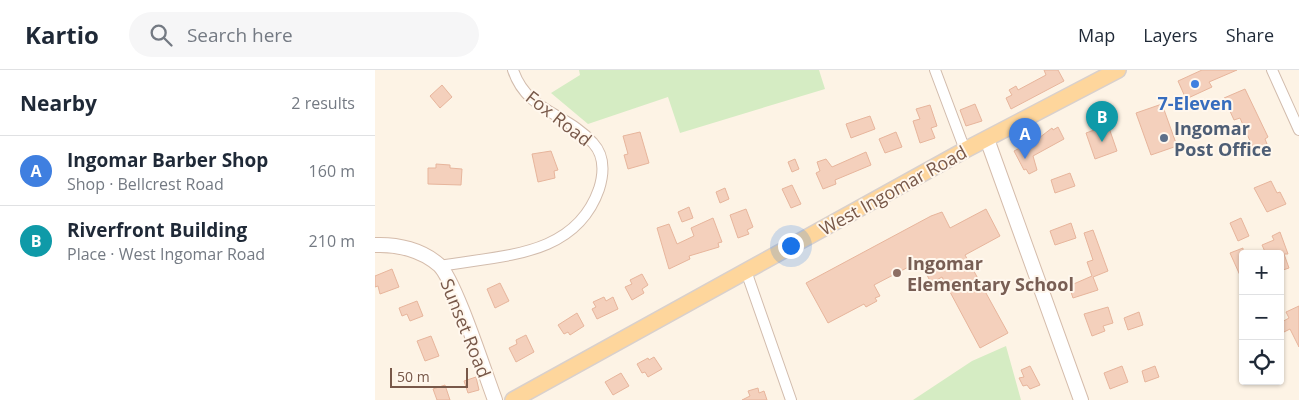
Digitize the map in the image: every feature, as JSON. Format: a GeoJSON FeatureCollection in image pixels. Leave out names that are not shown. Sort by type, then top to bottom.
{"type":"FeatureCollection","features":[{"type":"Feature","properties":{"kind":"main road","name":"West Ingomar Road"},"geometry":{"type":"LineString","coordinates":[[513,400],[965,150],[1118,70]]}},
{"type":"Feature","properties":{"kind":"street","name":"Fox Road"},"geometry":{"type":"LineString","coordinates":[[440,266],[543,248],[576,226],[590,210],[595,199],[603,172],[599,152],[592,142],[580,132],[528,97],[518,85],[513,70]]}},
{"type":"Feature","properties":{"kind":"street"},"geometry":{"type":"LineString","coordinates":[[935,70],[965,150]]}},
{"type":"Feature","properties":{"kind":"street"},"geometry":{"type":"LineString","coordinates":[[1272,70],[1299,130]]}},
{"type":"Feature","properties":{"kind":"street"},"geometry":{"type":"LineString","coordinates":[[987,139],[1081,400]]}},
{"type":"Feature","properties":{"kind":"street","name":"Sunset Road"},"geometry":{"type":"LineString","coordinates":[[375,245],[407,248],[440,266],[451,286],[495,400]]}},
{"type":"Feature","properties":{"kind":"street"},"geometry":{"type":"LineString","coordinates":[[746,271],[791,400]]}},
{"type":"Feature","properties":{"kind":"green space"},"geometry":{"type":"Polygon","coordinates":[[[579,70],[819,70],[825,89],[680,133],[668,97],[588,124],[551,93],[580,75],[579,70]]]}},
{"type":"Feature","properties":{"kind":"green space"},"geometry":{"type":"Polygon","coordinates":[[[1006,346],[1021,400],[913,400],[972,361],[1006,346]]]}},
{"type":"Feature","properties":{"kind":"building"},"geometry":{"type":"Polygon","coordinates":[[[1044,70],[1058,70],[1064,81],[1011,109],[1006,98],[1012,95],[1009,90],[1016,86],[1018,90],[1046,75],[1044,70]]]}},
{"type":"Feature","properties":{"kind":"building","name":"7-Eleven"},"geometry":{"type":"Polygon","coordinates":[[[1202,70],[1237,70],[1209,82],[1212,87],[1186,99],[1178,81],[1202,70]]]}},
{"type":"Feature","properties":{"kind":"building"},"geometry":{"type":"Polygon","coordinates":[[[442,85],[452,97],[440,108],[430,96],[442,85]]]}},
{"type":"Feature","properties":{"kind":"building"},"geometry":{"type":"Polygon","coordinates":[[[1245,89],[1268,137],[1265,139],[1267,144],[1254,150],[1240,118],[1234,120],[1224,98],[1245,89]]]}},
{"type":"Feature","properties":{"kind":"building"},"geometry":{"type":"Polygon","coordinates":[[[975,104],[982,121],[966,126],[960,110],[975,104]]]}},
{"type":"Feature","properties":{"kind":"building"},"geometry":{"type":"Polygon","coordinates":[[[1162,104],[1177,146],[1151,155],[1136,113],[1162,104]]]}},
{"type":"Feature","properties":{"kind":"building"},"geometry":{"type":"Polygon","coordinates":[[[930,105],[937,126],[931,128],[935,138],[920,143],[913,121],[920,119],[916,109],[930,105]]]}},
{"type":"Feature","properties":{"kind":"building"},"geometry":{"type":"Polygon","coordinates":[[[870,116],[875,129],[851,138],[846,124],[870,116]]]}},
{"type":"Feature","properties":{"kind":"building"},"geometry":{"type":"Polygon","coordinates":[[[1108,125],[1117,151],[1095,159],[1086,133],[1108,125]]]}},
{"type":"Feature","properties":{"kind":"building"},"geometry":{"type":"Polygon","coordinates":[[[1058,127],[1064,139],[1033,156],[1037,170],[1029,174],[1026,169],[1024,170],[1014,151],[1039,138],[1052,128],[1053,130],[1058,127]]]}},
{"type":"Feature","properties":{"kind":"building"},"geometry":{"type":"Polygon","coordinates":[[[640,132],[649,163],[628,169],[624,155],[628,154],[623,136],[640,132]]]}},
{"type":"Feature","properties":{"kind":"building"},"geometry":{"type":"Polygon","coordinates":[[[896,132],[902,147],[885,153],[879,139],[896,132]]]}},
{"type":"Feature","properties":{"kind":"building"},"geometry":{"type":"Polygon","coordinates":[[[551,151],[558,170],[554,171],[555,178],[538,182],[532,154],[551,151]]]}},
{"type":"Feature","properties":{"kind":"building"},"geometry":{"type":"Polygon","coordinates":[[[866,152],[871,165],[835,180],[836,184],[823,189],[816,173],[820,171],[817,162],[826,159],[832,167],[866,152]]]}},
{"type":"Feature","properties":{"kind":"building"},"geometry":{"type":"Polygon","coordinates":[[[795,159],[799,169],[792,172],[788,162],[795,159]]]}},
{"type":"Feature","properties":{"kind":"building"},"geometry":{"type":"Polygon","coordinates":[[[436,164],[450,165],[450,168],[462,169],[461,185],[428,184],[428,168],[436,168],[436,164]]]}},
{"type":"Feature","properties":{"kind":"building"},"geometry":{"type":"Polygon","coordinates":[[[1070,173],[1075,186],[1055,193],[1051,180],[1070,173]]]}},
{"type":"Feature","properties":{"kind":"building"},"geometry":{"type":"Polygon","coordinates":[[[1271,181],[1277,193],[1280,192],[1286,204],[1267,212],[1254,188],[1271,181]]]}},
{"type":"Feature","properties":{"kind":"building"},"geometry":{"type":"Polygon","coordinates":[[[792,185],[801,204],[791,208],[782,189],[792,185]]]}},
{"type":"Feature","properties":{"kind":"building"},"geometry":{"type":"Polygon","coordinates":[[[725,188],[729,199],[720,203],[716,192],[725,188]]]}},
{"type":"Feature","properties":{"kind":"building"},"geometry":{"type":"Polygon","coordinates":[[[689,207],[693,218],[682,222],[678,212],[689,207]]]}},
{"type":"Feature","properties":{"kind":"building"},"geometry":{"type":"Polygon","coordinates":[[[746,209],[753,227],[747,230],[749,234],[738,238],[730,215],[746,209]]]}},
{"type":"Feature","properties":{"kind":"building"},"geometry":{"type":"Polygon","coordinates":[[[986,209],[1000,236],[965,255],[1008,333],[980,348],[942,277],[931,283],[920,261],[874,285],[880,296],[875,298],[877,301],[866,307],[864,304],[828,323],[806,283],[931,216],[942,212],[950,228],[986,209]]]}},
{"type":"Feature","properties":{"kind":"building"},"geometry":{"type":"Polygon","coordinates":[[[713,218],[722,242],[718,243],[719,247],[689,256],[690,259],[669,269],[657,228],[669,224],[677,244],[694,236],[691,228],[713,218]]]}},
{"type":"Feature","properties":{"kind":"building"},"geometry":{"type":"Polygon","coordinates":[[[1241,218],[1249,236],[1238,241],[1230,223],[1241,218]]]}},
{"type":"Feature","properties":{"kind":"building"},"geometry":{"type":"Polygon","coordinates":[[[1071,223],[1076,238],[1055,245],[1050,231],[1071,223]]]}},
{"type":"Feature","properties":{"kind":"building"},"geometry":{"type":"Polygon","coordinates":[[[1093,230],[1108,271],[1093,277],[1098,290],[1073,298],[1069,286],[1092,276],[1087,262],[1093,260],[1084,233],[1093,230]]]}},
{"type":"Feature","properties":{"kind":"building"},"geometry":{"type":"Polygon","coordinates":[[[1280,232],[1288,254],[1284,254],[1284,250],[1264,250],[1262,245],[1274,240],[1272,236],[1280,232]]]}},
{"type":"Feature","properties":{"kind":"building"},"geometry":{"type":"Polygon","coordinates":[[[1243,248],[1243,250],[1239,250],[1239,273],[1230,253],[1243,248]]]}},
{"type":"Feature","properties":{"kind":"building"},"geometry":{"type":"Polygon","coordinates":[[[1284,254],[1289,268],[1284,270],[1284,254]]]}},
{"type":"Feature","properties":{"kind":"building"},"geometry":{"type":"Polygon","coordinates":[[[392,269],[399,287],[380,294],[378,286],[375,287],[375,276],[392,269]]]}},
{"type":"Feature","properties":{"kind":"building"},"geometry":{"type":"Polygon","coordinates":[[[642,274],[648,285],[642,289],[644,293],[632,300],[625,287],[632,284],[630,280],[642,274]]]}},
{"type":"Feature","properties":{"kind":"building"},"geometry":{"type":"Polygon","coordinates":[[[500,283],[509,301],[495,308],[487,289],[500,283]]]}},
{"type":"Feature","properties":{"kind":"building"},"geometry":{"type":"Polygon","coordinates":[[[604,297],[606,301],[613,297],[618,309],[597,319],[592,309],[596,307],[593,302],[604,297]]]}},
{"type":"Feature","properties":{"kind":"building"},"geometry":{"type":"Polygon","coordinates":[[[417,301],[423,316],[410,321],[407,314],[402,316],[399,308],[417,301]]]}},
{"type":"Feature","properties":{"kind":"building"},"geometry":{"type":"Polygon","coordinates":[[[1299,306],[1299,347],[1290,329],[1284,332],[1284,321],[1289,318],[1286,312],[1299,306]]]}},
{"type":"Feature","properties":{"kind":"building"},"geometry":{"type":"Polygon","coordinates":[[[1108,307],[1113,323],[1103,326],[1105,331],[1092,336],[1084,314],[1108,307]]]}},
{"type":"Feature","properties":{"kind":"building"},"geometry":{"type":"Polygon","coordinates":[[[1139,312],[1143,325],[1128,330],[1124,318],[1139,312]]]}},
{"type":"Feature","properties":{"kind":"building"},"geometry":{"type":"Polygon","coordinates":[[[577,313],[584,326],[570,335],[568,332],[564,334],[558,325],[577,313]]]}},
{"type":"Feature","properties":{"kind":"building"},"geometry":{"type":"Polygon","coordinates":[[[526,335],[534,352],[516,362],[509,348],[517,344],[516,340],[526,335]]]}},
{"type":"Feature","properties":{"kind":"building"},"geometry":{"type":"Polygon","coordinates":[[[431,336],[439,356],[425,361],[417,341],[431,336]]]}},
{"type":"Feature","properties":{"kind":"building"},"geometry":{"type":"Polygon","coordinates":[[[654,357],[662,369],[648,377],[645,372],[642,373],[637,364],[654,357]]]}},
{"type":"Feature","properties":{"kind":"building"},"geometry":{"type":"Polygon","coordinates":[[[1030,366],[1040,385],[1030,389],[1027,385],[1023,386],[1019,378],[1024,377],[1021,370],[1030,366]]]}},
{"type":"Feature","properties":{"kind":"building"},"geometry":{"type":"Polygon","coordinates":[[[1122,366],[1128,382],[1110,389],[1104,373],[1122,366]]]}},
{"type":"Feature","properties":{"kind":"building"},"geometry":{"type":"Polygon","coordinates":[[[1155,366],[1159,377],[1145,382],[1142,371],[1155,366]]]}},
{"type":"Feature","properties":{"kind":"building"},"geometry":{"type":"Polygon","coordinates":[[[621,373],[629,386],[613,395],[605,382],[621,373]]]}},
{"type":"Feature","properties":{"kind":"building"},"geometry":{"type":"Polygon","coordinates":[[[476,377],[479,390],[468,393],[464,381],[476,377]]]}},
{"type":"Feature","properties":{"kind":"building"},"geometry":{"type":"Polygon","coordinates":[[[445,385],[450,400],[437,400],[433,389],[445,385]]]}},
{"type":"Feature","properties":{"kind":"building"},"geometry":{"type":"Polygon","coordinates":[[[758,388],[759,393],[764,391],[767,400],[742,400],[750,396],[748,391],[758,388]]]}},
{"type":"Feature","properties":{"kind":"place","name":"7-Eleven"},"geometry":{"type":"Point","coordinates":[1195,84]}},
{"type":"Feature","properties":{"kind":"place","name":"Ingomar Post Office"},"geometry":{"type":"Point","coordinates":[1164,138]}},
{"type":"Feature","properties":{"kind":"place","name":"Riverfront Building"},"geometry":{"type":"Point","coordinates":[1102,142]}},
{"type":"Feature","properties":{"kind":"place","name":"Ingomar Barber Shop"},"geometry":{"type":"Point","coordinates":[1025,159]}},
{"type":"Feature","properties":{"kind":"place","name":"Ingomar Elementary School"},"geometry":{"type":"Point","coordinates":[897,273]}}]}
